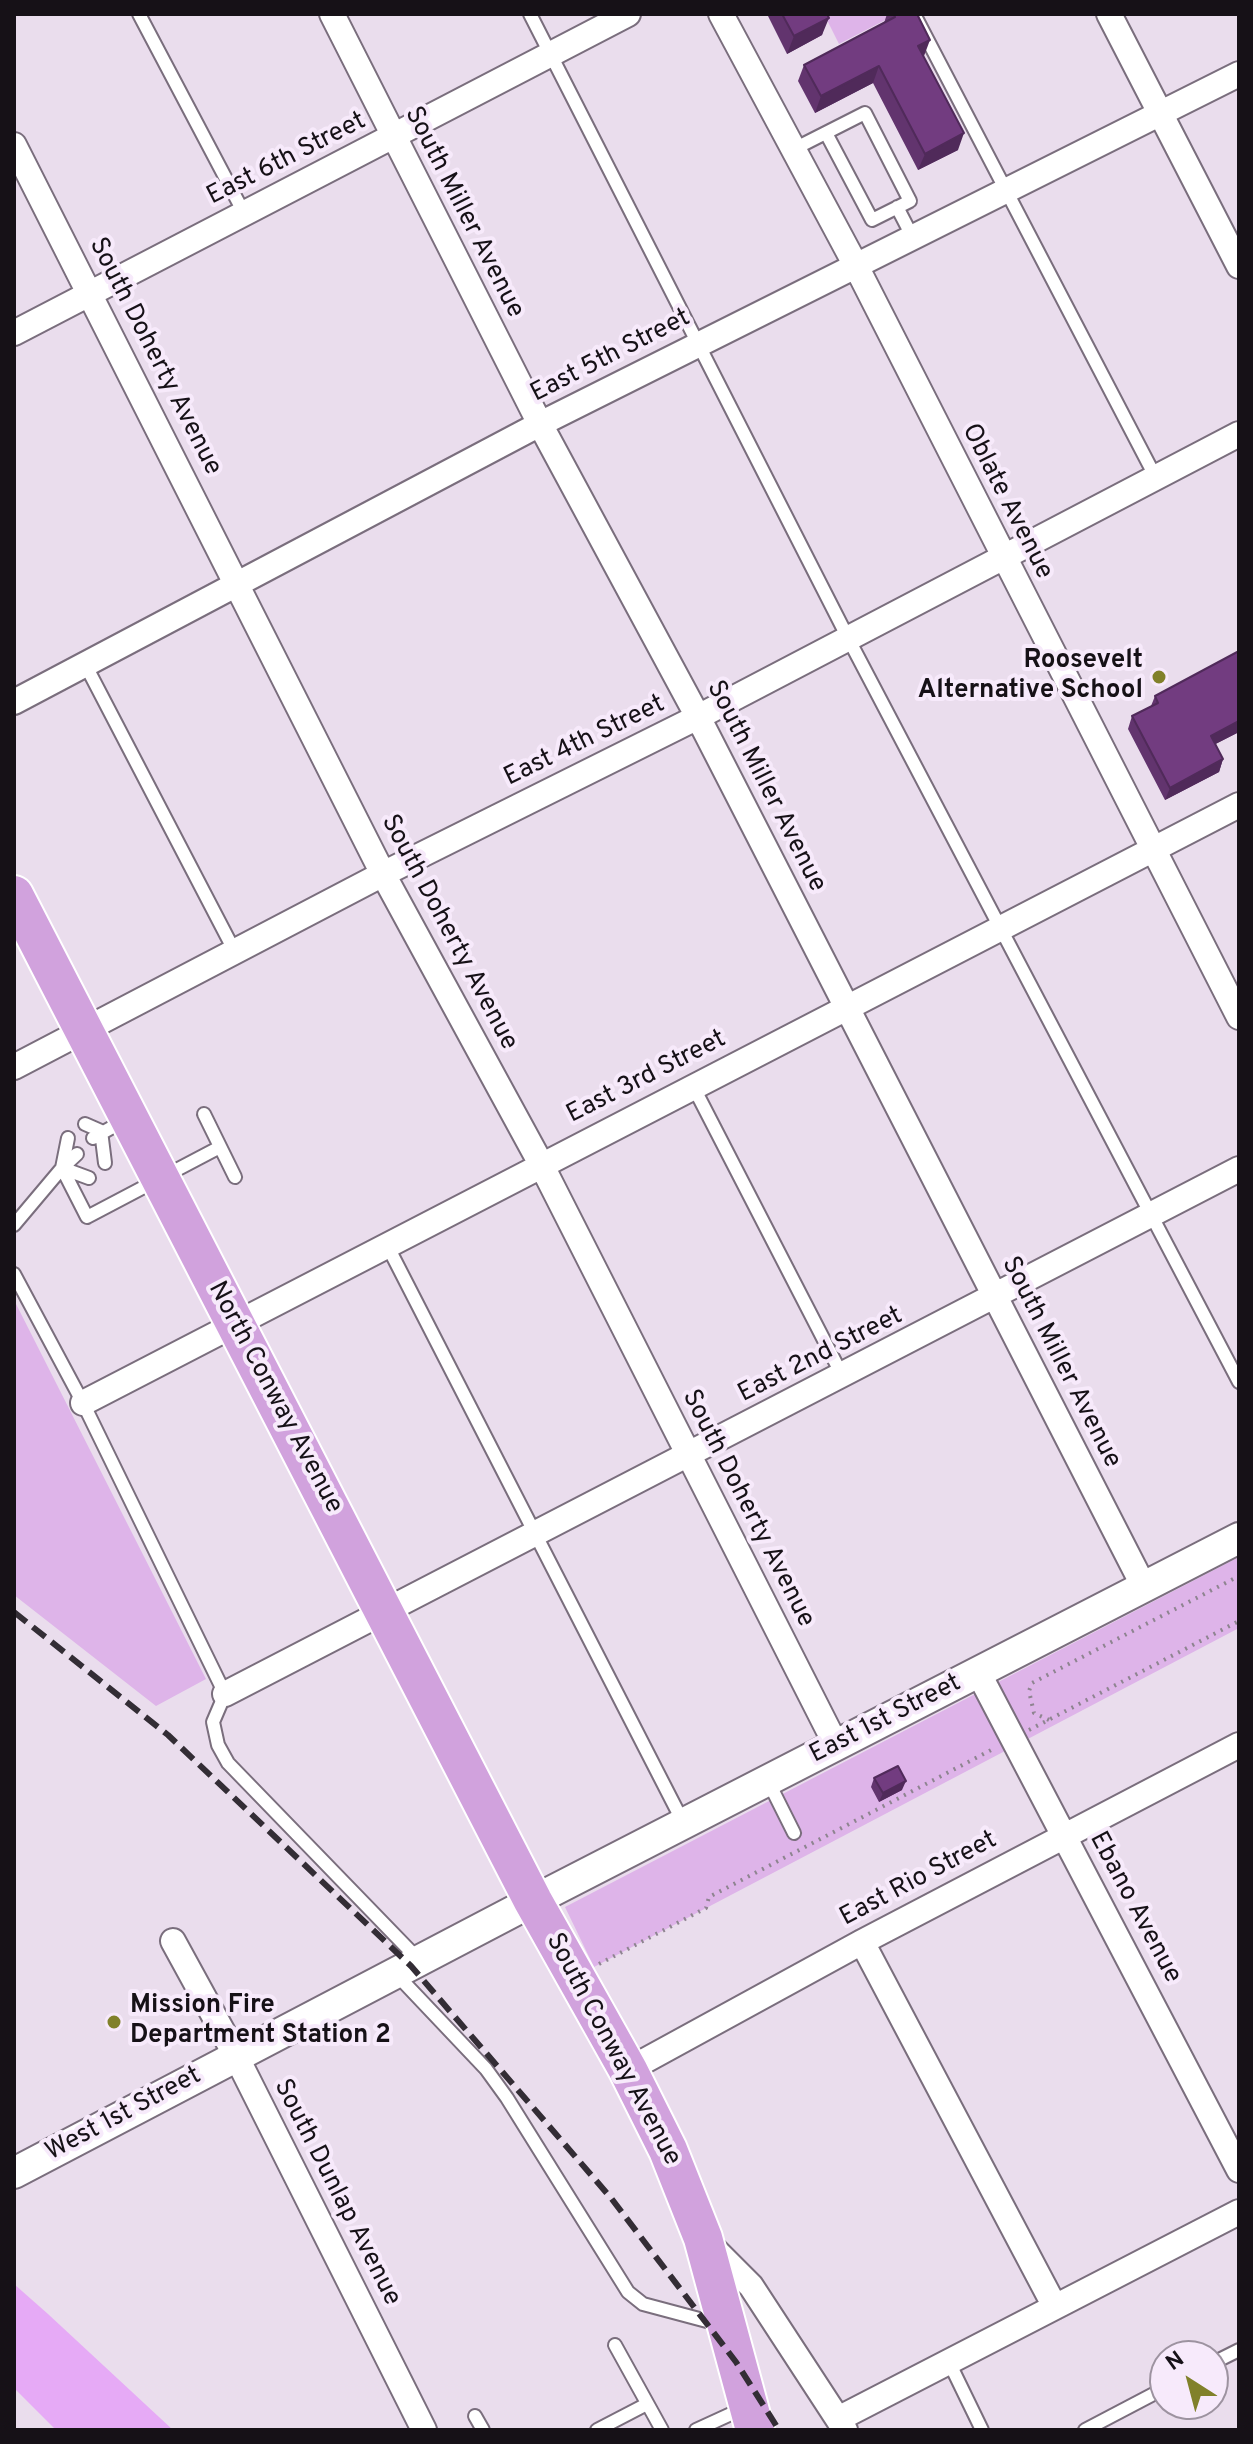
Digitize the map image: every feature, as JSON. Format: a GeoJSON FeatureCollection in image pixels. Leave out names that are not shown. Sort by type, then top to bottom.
{"type":"FeatureCollection","features":[{"type":"Feature","properties":{"kind":"main road","name":"North Conway Avenue"},"geometry":{"type":"LineString","coordinates":[[14,895],[83,1031],[107,1129],[159,1177],[533,1901]]}},
{"type":"Feature","properties":{"kind":"main road","name":"South Conway Avenue"},"geometry":{"type":"LineString","coordinates":[[533,1901],[628,2070],[668,2150],[703,2238],[752,2417]]}},
{"type":"Feature","properties":{"kind":"street","name":"South Miller Avenue"},"geometry":{"type":"LineString","coordinates":[[332,14],[540,424],[698,717],[1144,1587]]}},
{"type":"Feature","properties":{"kind":"street","name":"East 6th Street"},"geometry":{"type":"LineString","coordinates":[[14,333],[628,14]]}},
{"type":"Feature","properties":{"kind":"street","name":"Oblate Avenue"},"geometry":{"type":"LineString","coordinates":[[721,14],[855,264],[1002,558],[1155,849],[1239,1017]]}},
{"type":"Feature","properties":{"kind":"street"},"geometry":{"type":"LineString","coordinates":[[1109,14],[1239,266]]}},
{"type":"Feature","properties":{"kind":"street","name":"East 5th Street"},"geometry":{"type":"LineString","coordinates":[[14,702],[540,424],[1239,74]]}},
{"type":"Feature","properties":{"kind":"street","name":"South Doherty Avenue"},"geometry":{"type":"LineString","coordinates":[[14,145],[383,874],[541,1164],[836,1745]]}},
{"type":"Feature","properties":{"kind":"street","name":"East 4th Street"},"geometry":{"type":"LineString","coordinates":[[14,1067],[383,874],[698,717],[1239,434]]}},
{"type":"Feature","properties":{"kind":"street","name":"East 3rd Street"},"geometry":{"type":"LineString","coordinates":[[83,1403],[1239,805]]}},
{"type":"Feature","properties":{"kind":"street","name":"East 2nd Street"},"geometry":{"type":"LineString","coordinates":[[225,1694],[843,1377],[1239,1169]]}},
{"type":"Feature","properties":{"kind":"street","name":"East 1st Street"},"geometry":{"type":"LineString","coordinates":[[533,1901],[1239,1538]]}},
{"type":"Feature","properties":{"kind":"street","name":"Ebano Avenue"},"geometry":{"type":"LineString","coordinates":[[978,1672],[1239,2170]]}},
{"type":"Feature","properties":{"kind":"street","name":"East Rio Street"},"geometry":{"type":"LineString","coordinates":[[628,2070],[862,1942],[1239,1745]]}},
{"type":"Feature","properties":{"kind":"street","name":"West 1st Street"},"geometry":{"type":"LineString","coordinates":[[14,2173],[533,1901]]}},
{"type":"Feature","properties":{"kind":"street","name":"South Dunlap Avenue"},"geometry":{"type":"LineString","coordinates":[[173,1941],[236,2056],[424,2430]]}},
{"type":"Feature","properties":{"kind":"street"},"geometry":{"type":"LineString","coordinates":[[862,1942],[1055,2307]]}},
{"type":"Feature","properties":{"kind":"street"},"geometry":{"type":"LineString","coordinates":[[703,2238],[751,2286],[842,2425],[949,2362],[1239,2212]]}},
{"type":"Feature","properties":{"kind":"lane"},"geometry":{"type":"LineString","coordinates":[[139,14],[244,213]]}},
{"type":"Feature","properties":{"kind":"lane"},"geometry":{"type":"LineString","coordinates":[[530,14],[848,638],[1239,1382]]}},
{"type":"Feature","properties":{"kind":"lane"},"geometry":{"type":"LineString","coordinates":[[914,14],[1156,478]]}},
{"type":"Feature","properties":{"kind":"lane"},"geometry":{"type":"LineString","coordinates":[[794,149],[865,113],[910,201],[872,220],[826,133]]}},
{"type":"Feature","properties":{"kind":"lane"},"geometry":{"type":"LineString","coordinates":[[897,207],[912,236]]}},
{"type":"Feature","properties":{"kind":"lane"},"geometry":{"type":"LineString","coordinates":[[85,664],[235,952]]}},
{"type":"Feature","properties":{"kind":"lane"},"geometry":{"type":"LineString","coordinates":[[693,1086],[843,1377]]}},
{"type":"Feature","properties":{"kind":"lane"},"geometry":{"type":"LineString","coordinates":[[204,1114],[235,1177]]}},
{"type":"Feature","properties":{"kind":"lane"},"geometry":{"type":"LineString","coordinates":[[85,1124],[107,1129],[105,1163]]}},
{"type":"Feature","properties":{"kind":"lane"},"geometry":{"type":"LineString","coordinates":[[68,1138],[62,1168],[87,1217],[220,1147]]}},
{"type":"Feature","properties":{"kind":"lane"},"geometry":{"type":"LineString","coordinates":[[14,1225],[77,1154]]}},
{"type":"Feature","properties":{"kind":"lane"},"geometry":{"type":"LineString","coordinates":[[62,1168],[89,1178]]}},
{"type":"Feature","properties":{"kind":"lane"},"geometry":{"type":"LineString","coordinates":[[387,1245],[684,1824]]}},
{"type":"Feature","properties":{"kind":"lane"},"geometry":{"type":"LineString","coordinates":[[14,1274],[83,1403],[225,1694],[213,1722],[218,1745],[228,1763],[408,1967],[486,2069],[628,2292],[643,2304],[727,2327]]}},
{"type":"Feature","properties":{"kind":"lane"},"geometry":{"type":"LineString","coordinates":[[768,1781],[794,1833]]}},
{"type":"Feature","properties":{"kind":"lane"},"geometry":{"type":"LineString","coordinates":[[615,2345],[662,2430]]}},
{"type":"Feature","properties":{"kind":"lane"},"geometry":{"type":"LineString","coordinates":[[949,2362],[982,2430]]}},
{"type":"Feature","properties":{"kind":"lane"},"geometry":{"type":"LineString","coordinates":[[1085,2430],[1149,2396]]}},
{"type":"Feature","properties":{"kind":"lane"},"geometry":{"type":"LineString","coordinates":[[597,2430],[647,2404]]}},
{"type":"Feature","properties":{"kind":"lane"},"geometry":{"type":"LineString","coordinates":[[475,2416],[483,2430]]}},
{"type":"Feature","properties":{"kind":"lane"},"geometry":{"type":"LineString","coordinates":[[696,2430],[752,2417]]}},
{"type":"Feature","properties":{"kind":"path"},"geometry":{"type":"LineString","coordinates":[[1049,1720],[1034,1713],[1030,1703],[1032,1683],[1239,1576]]}},
{"type":"Feature","properties":{"kind":"path"},"geometry":{"type":"LineString","coordinates":[[597,1965],[706,1908],[709,1897],[1239,1621]]}},
{"type":"Feature","properties":{"kind":"shaded area"},"geometry":{"type":"Polygon","coordinates":[[[824,14],[897,14],[839,44],[824,14]]]}},
{"type":"Feature","properties":{"kind":"shaded area"},"geometry":{"type":"Polygon","coordinates":[[[14,1300],[206,1679],[156,1706],[14,1595],[14,1300]]]}},
{"type":"Feature","properties":{"kind":"shaded area"},"geometry":{"type":"Polygon","coordinates":[[[1239,1557],[1239,1628],[594,1967],[565,1907],[1239,1557]]]}},
{"type":"Feature","properties":{"kind":"shaded area"},"geometry":{"type":"Polygon","coordinates":[[[14,2284],[173,2430],[56,2430],[14,2388],[14,2284]]]}},
{"type":"Feature","properties":{"kind":"building"},"geometry":{"type":"Polygon","coordinates":[[[782,14],[827,14],[829,18],[794,36],[782,14]]]}},
{"type":"Feature","properties":{"kind":"building"},"geometry":{"type":"Polygon","coordinates":[[[894,14],[917,14],[930,40],[918,46],[964,133],[925,154],[879,66],[821,96],[804,65],[895,17],[894,14]]]}},
{"type":"Feature","properties":{"kind":"building"},"geometry":{"type":"Polygon","coordinates":[[[1239,651],[1239,721],[1211,736],[1223,759],[1170,788],[1132,716],[1158,703],[1155,696],[1239,651]]]}},
{"type":"Feature","properties":{"kind":"building"},"geometry":{"type":"Polygon","coordinates":[[[898,1766],[906,1781],[883,1793],[874,1778],[898,1766]]]}},
{"type":"Feature","properties":{"kind":"railway"},"geometry":{"type":"LineString","coordinates":[[14,1612],[168,1735],[411,1966],[611,2198],[736,2362],[779,2430]]}},
{"type":"Feature","properties":{"kind":"place","name":"Roosevelt Alternative School"},"geometry":{"type":"Point","coordinates":[1159,677]}},
{"type":"Feature","properties":{"kind":"place","name":"Mission Fire Department Station 2"},"geometry":{"type":"Point","coordinates":[114,2022]}}]}
